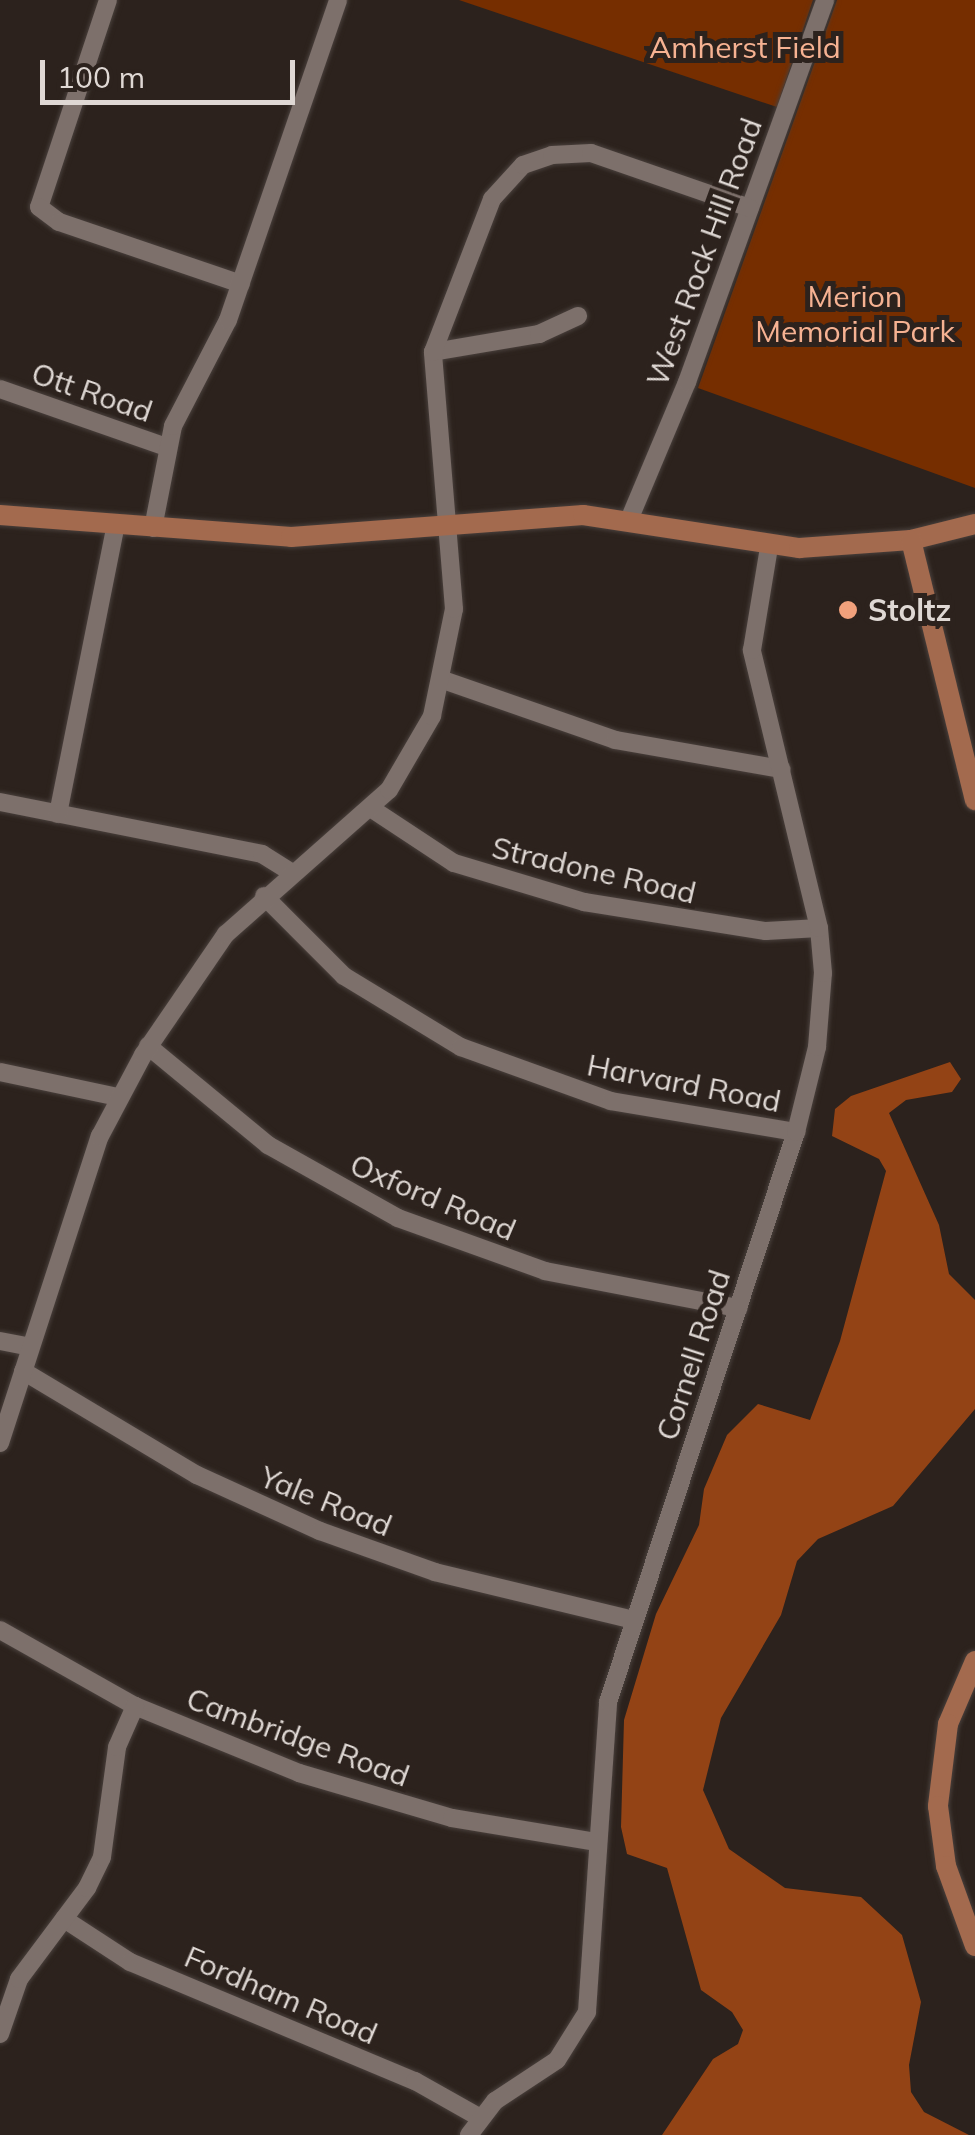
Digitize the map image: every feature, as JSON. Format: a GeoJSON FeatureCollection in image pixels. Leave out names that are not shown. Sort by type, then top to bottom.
{"type":"FeatureCollection","features":[{"type":"Feature","properties":{"kind":"main road"},"geometry":{"type":"LineString","coordinates":[[0,515],[291,538],[560,515],[629,520],[770,547],[911,540],[975,524]]}},
{"type":"Feature","properties":{"kind":"main road"},"geometry":{"type":"LineString","coordinates":[[911,540],[975,800]]}},
{"type":"Feature","properties":{"kind":"main road"},"geometry":{"type":"LineString","coordinates":[[975,1660],[948,1724],[938,1783],[941,1844],[975,1946]]}},
{"type":"Feature","properties":{"kind":"street"},"geometry":{"type":"LineString","coordinates":[[108,0],[39,207],[59,222],[240,284]]}},
{"type":"Feature","properties":{"kind":"street"},"geometry":{"type":"LineString","coordinates":[[153,528],[167,447],[240,284],[338,0]]}},
{"type":"Feature","properties":{"kind":"street","name":"West Rock Hill Road"},"geometry":{"type":"LineString","coordinates":[[629,520],[750,208],[825,0]]}},
{"type":"Feature","properties":{"kind":"street"},"geometry":{"type":"LineString","coordinates":[[0,1443],[70,1218],[118,1098],[148,1046],[190,979],[264,896],[372,809],[418,747],[443,680],[454,610],[432,352],[492,198],[523,165],[552,155],[591,153],[750,208]]}},
{"type":"Feature","properties":{"kind":"street"},"geometry":{"type":"LineString","coordinates":[[432,352],[539,334],[578,316]]}},
{"type":"Feature","properties":{"kind":"street","name":"Ott Road"},"geometry":{"type":"LineString","coordinates":[[0,390],[167,447]]}},
{"type":"Feature","properties":{"kind":"street"},"geometry":{"type":"LineString","coordinates":[[58,814],[116,524]]}},
{"type":"Feature","properties":{"kind":"street","name":"Cornell Road"},"geometry":{"type":"LineString","coordinates":[[469,2135],[479,2117],[557,2060],[587,2012],[604,1722],[633,1620],[796,1132],[820,1025],[819,928],[752,650],[770,547]]}},
{"type":"Feature","properties":{"kind":"street"},"geometry":{"type":"LineString","coordinates":[[443,680],[615,740],[781,769]]}},
{"type":"Feature","properties":{"kind":"street"},"geometry":{"type":"LineString","coordinates":[[0,802],[262,854],[292,873]]}},
{"type":"Feature","properties":{"kind":"street","name":"Stradone Road"},"geometry":{"type":"LineString","coordinates":[[372,809],[454,863],[584,902],[728,927],[819,928]]}},
{"type":"Feature","properties":{"kind":"street","name":"Harvard Road"},"geometry":{"type":"LineString","coordinates":[[264,896],[344,976],[461,1047],[611,1101],[796,1132]]}},
{"type":"Feature","properties":{"kind":"street","name":"Oxford Road"},"geometry":{"type":"LineString","coordinates":[[148,1046],[268,1145],[398,1218],[544,1270],[738,1308]]}},
{"type":"Feature","properties":{"kind":"street"},"geometry":{"type":"LineString","coordinates":[[0,1072],[118,1098]]}},
{"type":"Feature","properties":{"kind":"street"},"geometry":{"type":"LineString","coordinates":[[0,1341],[30,1347]]}},
{"type":"Feature","properties":{"kind":"street","name":"Yale Road"},"geometry":{"type":"LineString","coordinates":[[23,1371],[196,1475],[338,1539],[450,1576],[633,1620]]}},
{"type":"Feature","properties":{"kind":"street","name":"Cambridge Road"},"geometry":{"type":"LineString","coordinates":[[0,1630],[135,1706],[252,1756],[391,1802],[538,1836],[597,1842]]}},
{"type":"Feature","properties":{"kind":"street"},"geometry":{"type":"LineString","coordinates":[[0,2034],[19,1978],[87,1888],[107,1842],[118,1747],[135,1706]]}},
{"type":"Feature","properties":{"kind":"street","name":"Fordham Road"},"geometry":{"type":"LineString","coordinates":[[64,1918],[130,1962],[414,2081],[479,2117]]}},
{"type":"Feature","properties":{"kind":"green space","name":"Amherst Field"},"geometry":{"type":"Polygon","coordinates":[[[459,0],[813,0],[777,107],[459,0]]]}},
{"type":"Feature","properties":{"kind":"green space","name":"Merion Memorial Park"},"geometry":{"type":"Polygon","coordinates":[[[837,0],[975,0],[975,488],[698,388],[837,0]]]}},
{"type":"Feature","properties":{"kind":"shaded area"},"geometry":{"type":"Polygon","coordinates":[[[950,1062],[961,1079],[952,1092],[906,1100],[889,1113],[939,1225],[949,1274],[975,1300],[975,1409],[893,1506],[818,1539],[797,1561],[781,1615],[721,1718],[703,1790],[729,1849],[785,1888],[861,1897],[902,1935],[921,2002],[909,2065],[911,2092],[924,2112],[969,2135],[662,2135],[713,2059],[738,2044],[743,2030],[732,2012],[701,1990],[667,1868],[627,1854],[621,1827],[624,1720],[656,1614],[699,1525],[704,1489],[727,1435],[758,1404],[810,1420],[840,1341],[886,1171],[879,1159],[832,1136],[835,1109],[851,1096],[950,1062]]]}},
{"type":"Feature","properties":{"kind":"place","name":"Stoltz"},"geometry":{"type":"Point","coordinates":[848,610]}}]}
